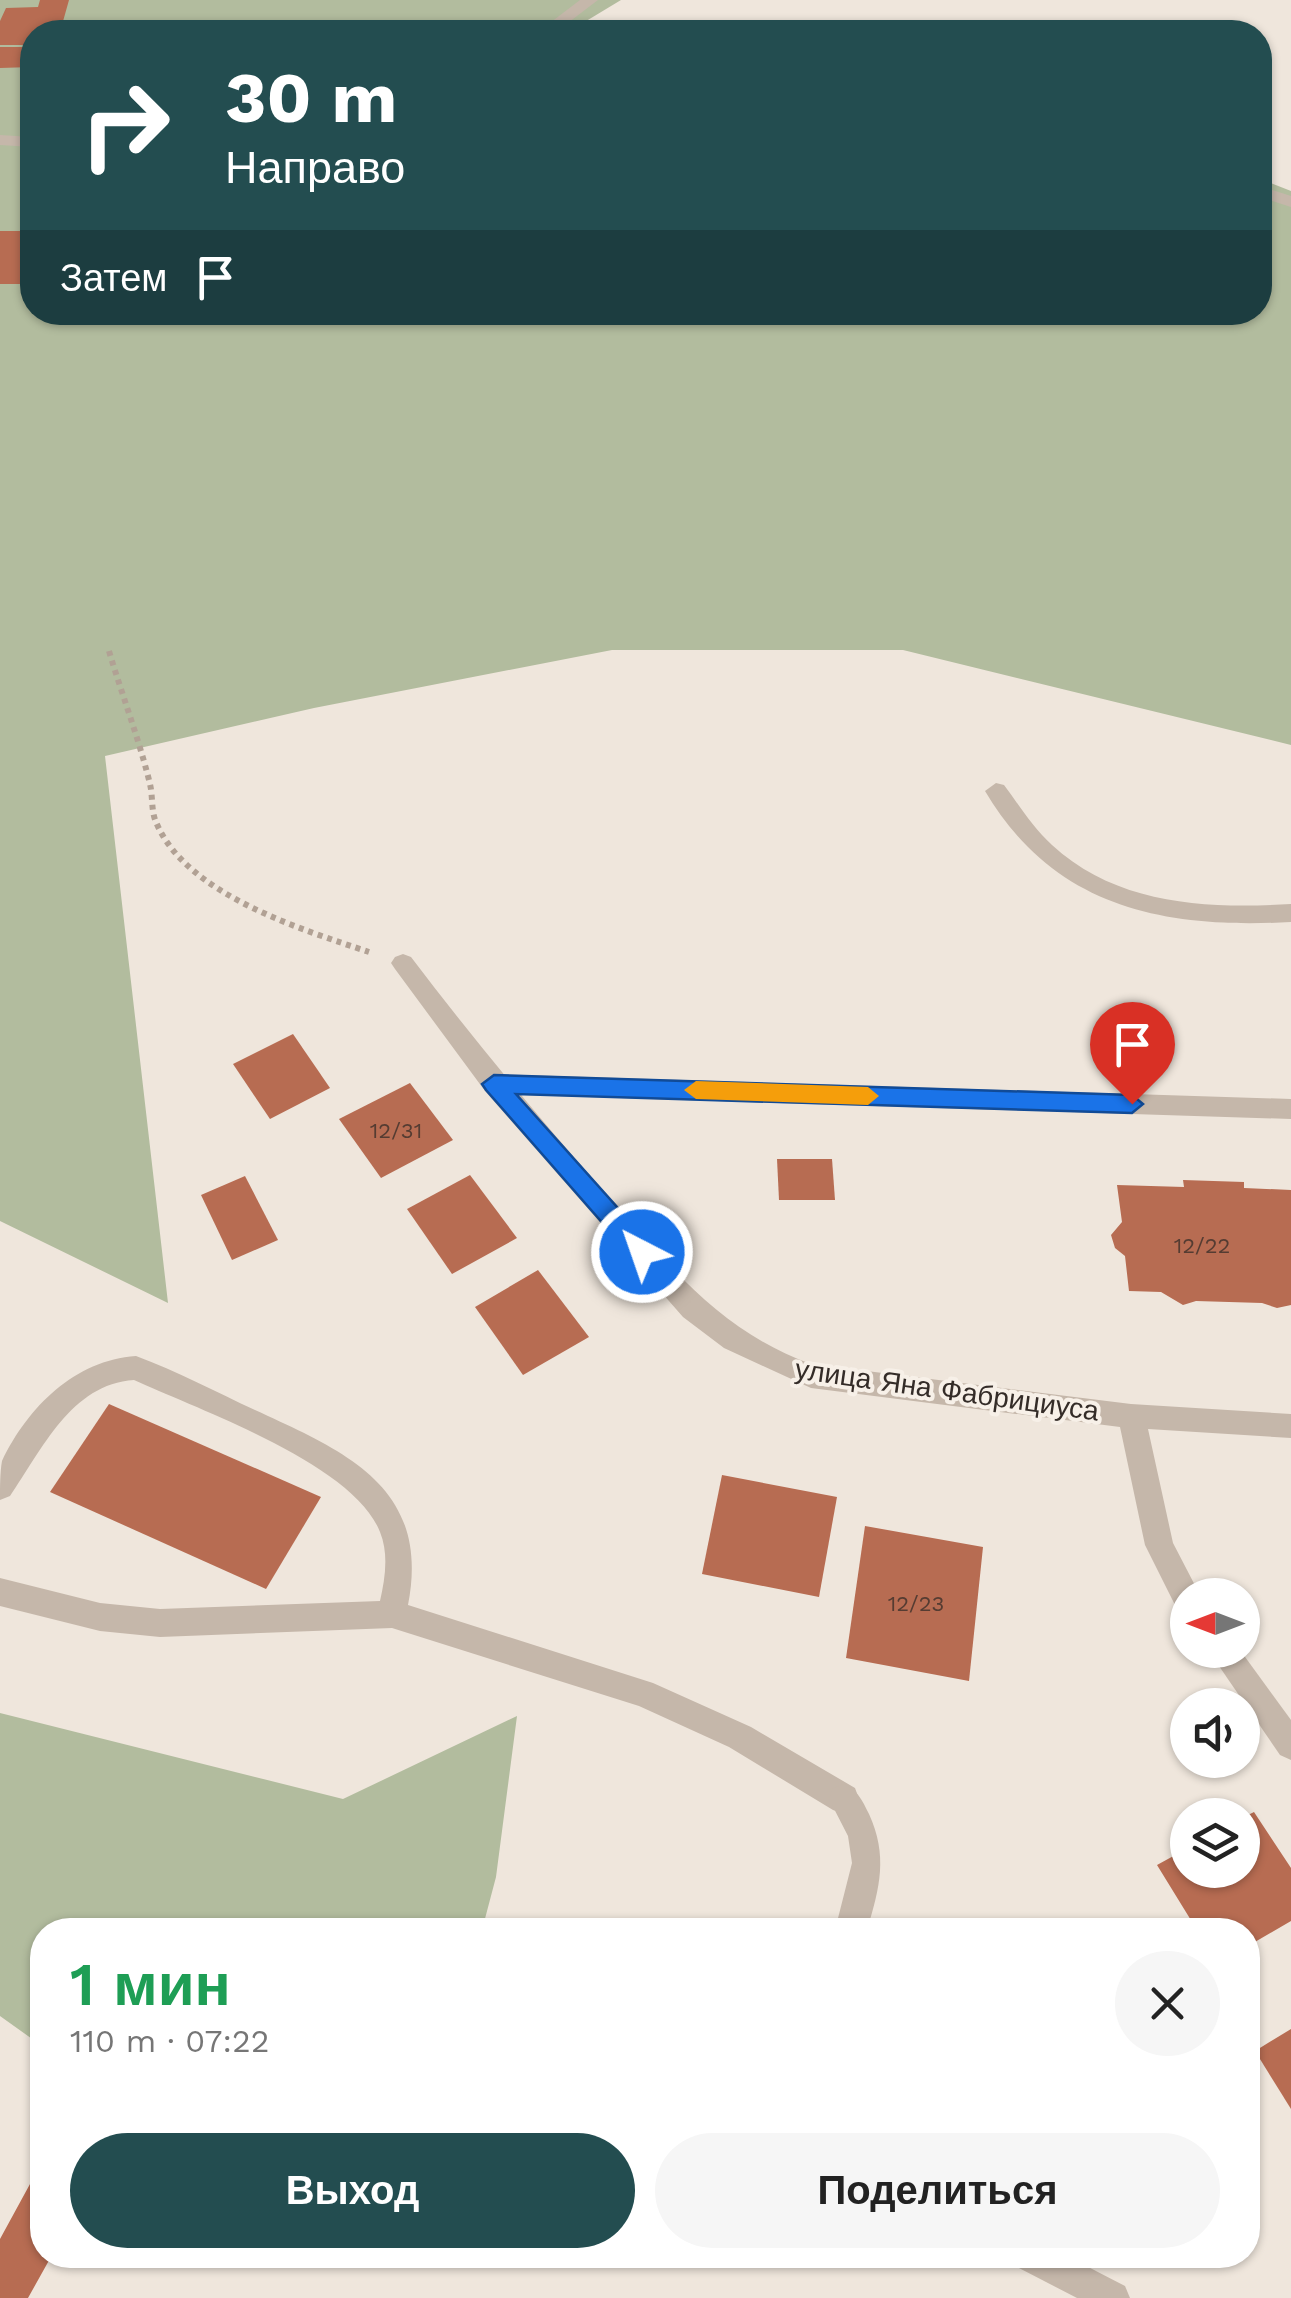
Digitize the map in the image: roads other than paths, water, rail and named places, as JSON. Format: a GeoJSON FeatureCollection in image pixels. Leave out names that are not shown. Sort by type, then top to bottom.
{"type":"FeatureCollection","features":[{"type":"Feature","properties":{"kind":"street"},"geometry":{"type":"LineString","coordinates":[[562,20],[590,0]]}},
{"type":"Feature","properties":{"kind":"street"},"geometry":{"type":"LineString","coordinates":[[996,791],[1046,853],[1101,887],[1162,909],[1246,916],[1291,913]]}},
{"type":"Feature","properties":{"kind":"street","name":"улица Яна Фабрициуса"},"geometry":{"type":"LineString","coordinates":[[404,963],[494,1084],[692,1308],[724,1336],[764,1360],[810,1376],[1131,1416],[1291,1426]]}},
{"type":"Feature","properties":{"kind":"street"},"geometry":{"type":"LineString","coordinates":[[494,1084],[1291,1109]]}},
{"type":"Feature","properties":{"kind":"street"},"geometry":{"type":"LineString","coordinates":[[0,1487],[74,1388],[90,1375],[114,1366],[136,1368],[326,1456],[348,1472],[390,1520],[401,1544],[403,1570],[392,1614]]}},
{"type":"Feature","properties":{"kind":"street","name":"улица Яна Фабрициуса"},"geometry":{"type":"LineString","coordinates":[[1131,1416],[1159,1545],[1176,1578]]}},
{"type":"Feature","properties":{"kind":"street"},"geometry":{"type":"LineString","coordinates":[[0,1592],[100,1617],[160,1623],[392,1614],[642,1692],[740,1737],[844,1798],[861,1830],[870,1866],[855,1918]]}},
{"type":"Feature","properties":{"kind":"street"},"geometry":{"type":"LineString","coordinates":[[1235,1668],[1291,1745]]}},
{"type":"Feature","properties":{"kind":"street"},"geometry":{"type":"LineString","coordinates":[[1054,2268],[1113,2298]]}}]}
